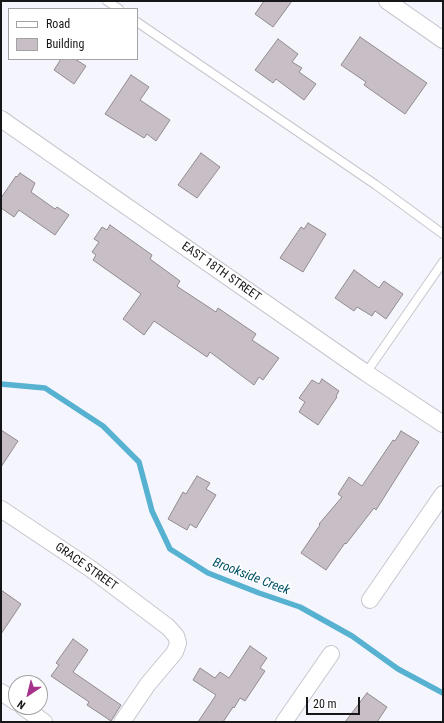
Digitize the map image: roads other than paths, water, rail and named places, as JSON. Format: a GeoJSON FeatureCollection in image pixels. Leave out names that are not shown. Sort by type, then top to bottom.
{"type":"FeatureCollection","features":[{"type":"Feature","properties":{"kind":"street"},"geometry":{"type":"LineString","coordinates":[[387,1],[443,40]]}},
{"type":"Feature","properties":{"kind":"street","name":"EAST 18TH STREET"},"geometry":{"type":"LineString","coordinates":[[1,119],[366,374],[443,424]]}},
{"type":"Feature","properties":{"kind":"street"},"geometry":{"type":"LineString","coordinates":[[370,600],[443,494]]}},
{"type":"Feature","properties":{"kind":"street","name":"GRACE STREET"},"geometry":{"type":"LineString","coordinates":[[1,509],[91,569],[168,627],[176,636],[178,644],[175,652],[148,684],[122,722]]}},
{"type":"Feature","properties":{"kind":"street"},"geometry":{"type":"LineString","coordinates":[[284,722],[332,654]]}},
{"type":"Feature","properties":{"kind":"street"},"geometry":{"type":"LineString","coordinates":[[34,715],[44,722]]}},
{"type":"Feature","properties":{"kind":"lane"},"geometry":{"type":"LineString","coordinates":[[107,1],[118,8]]}},
{"type":"Feature","properties":{"kind":"lane"},"geometry":{"type":"LineString","coordinates":[[138,23],[376,185],[443,234]]}},
{"type":"Feature","properties":{"kind":"lane"},"geometry":{"type":"LineString","coordinates":[[366,374],[443,262]]}},
{"type":"Feature","properties":{"kind":"waterway","name":"Brookside Creek"},"geometry":{"type":"LineString","coordinates":[[1,384],[45,388],[103,426],[139,462],[152,511],[170,549],[208,573],[300,607],[352,636],[398,669],[443,693]]}}]}
